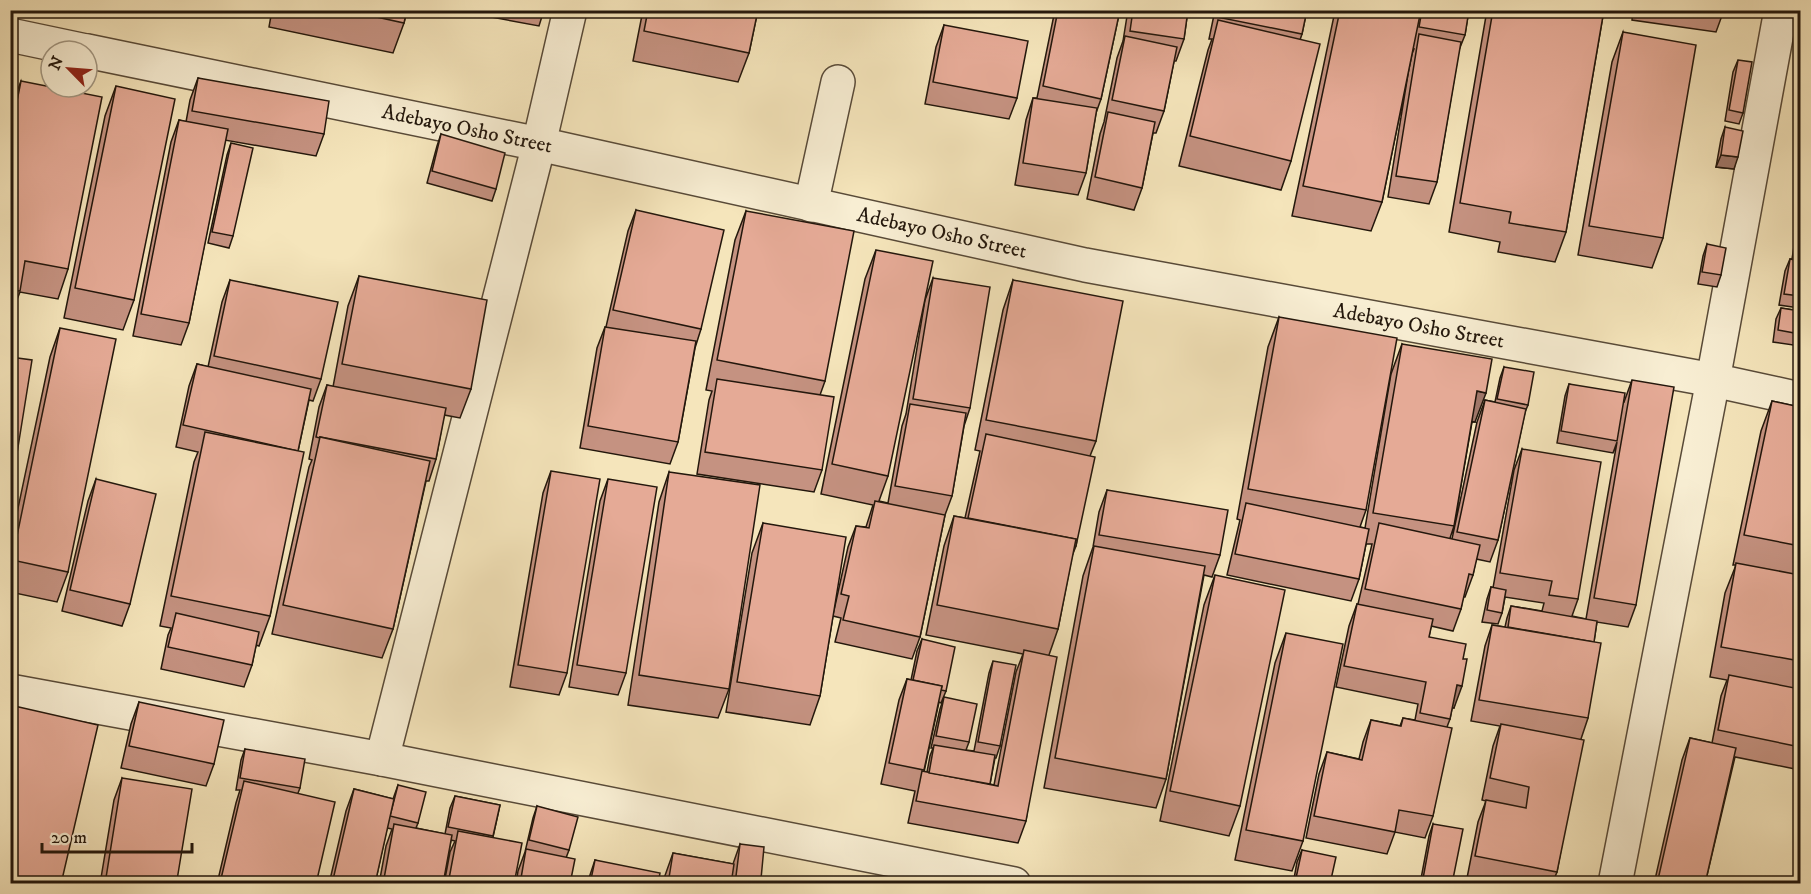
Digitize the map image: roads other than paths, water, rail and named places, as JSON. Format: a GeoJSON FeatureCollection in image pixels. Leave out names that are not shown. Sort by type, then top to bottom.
{"type":"FeatureCollection","features":[{"type":"Feature","properties":{"kind":"street"},"geometry":{"type":"LineString","coordinates":[[382,759],[539,144],[570,10]]}},
{"type":"Feature","properties":{"kind":"street"},"geometry":{"type":"LineString","coordinates":[[1615,884],[1713,380],[1780,10]]}},
{"type":"Feature","properties":{"kind":"street","name":"Adebayo Osho Street"},"geometry":{"type":"LineString","coordinates":[[10,36],[39,42]]}},
{"type":"Feature","properties":{"kind":"street","name":"Adebayo Osho Street"},"geometry":{"type":"LineString","coordinates":[[99,53],[539,144],[1085,265],[1713,380],[1800,399]]}},
{"type":"Feature","properties":{"kind":"street"},"geometry":{"type":"LineString","coordinates":[[811,205],[838,82]]}},
{"type":"Feature","properties":{"kind":"street"},"geometry":{"type":"LineString","coordinates":[[10,691],[382,759],[1014,884]]}}]}
